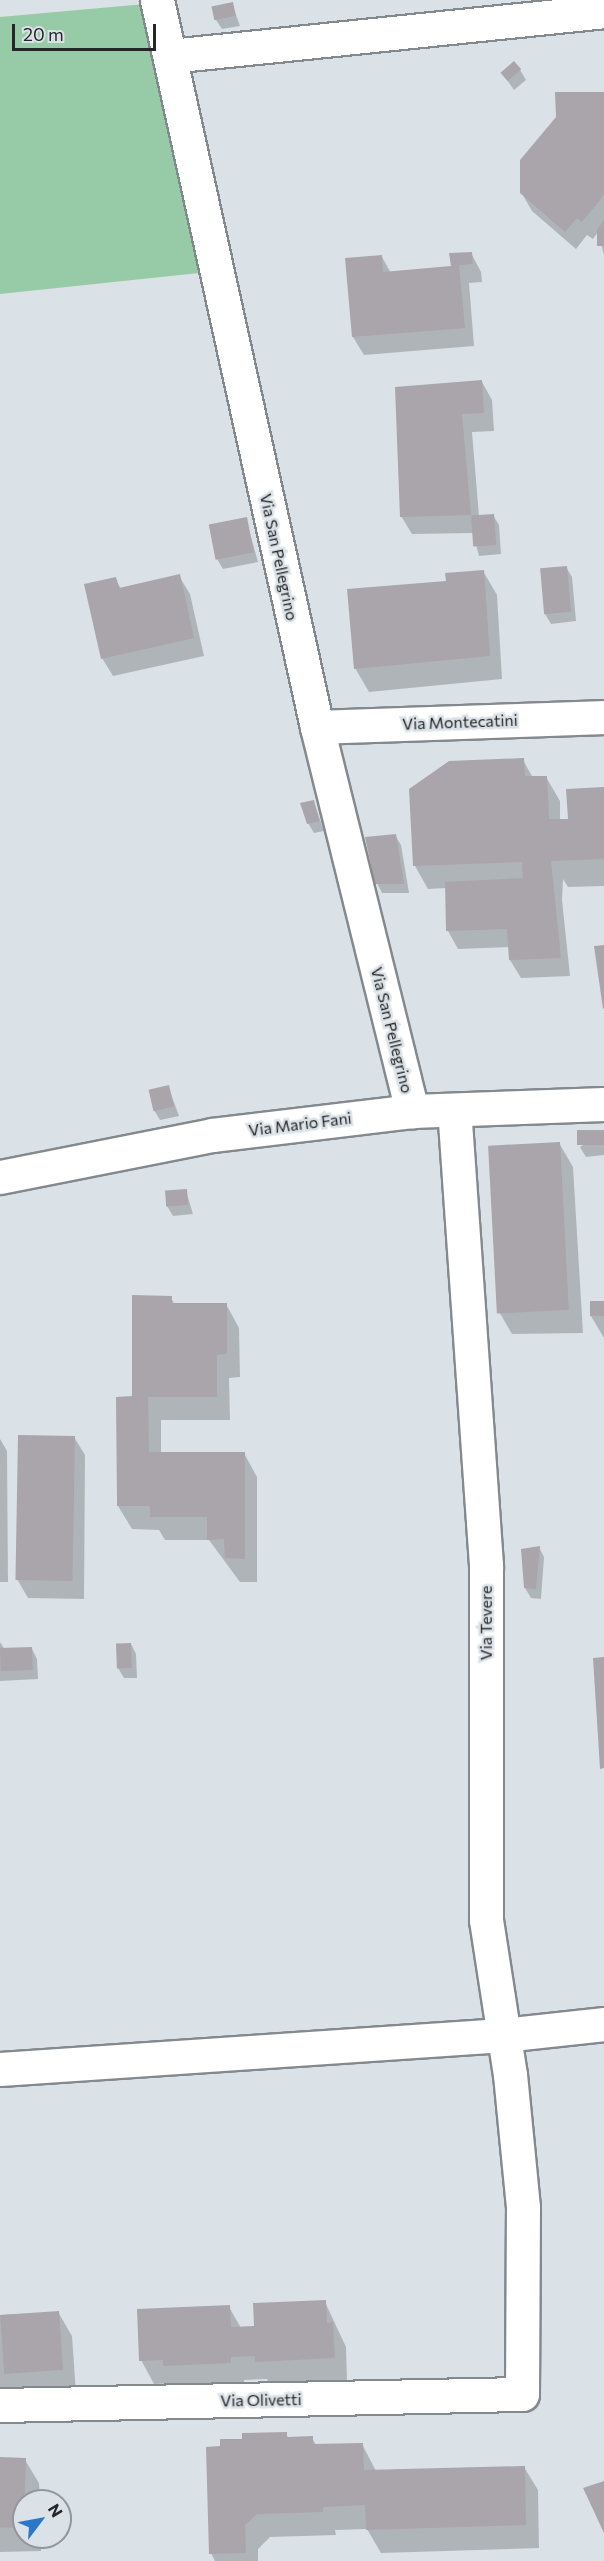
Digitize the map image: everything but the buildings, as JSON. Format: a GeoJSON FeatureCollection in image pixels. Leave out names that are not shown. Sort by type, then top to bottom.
{"type":"FeatureCollection","features":[{"type":"Feature","properties":{"kind":"street","name":"Via San Pellegrino"},"geometry":{"type":"LineString","coordinates":[[157,0],[317,727],[412,1111]]}},
{"type":"Feature","properties":{"kind":"street"},"geometry":{"type":"LineString","coordinates":[[170,57],[604,11]]}},
{"type":"Feature","properties":{"kind":"street","name":"Via Montecatini"},"geometry":{"type":"LineString","coordinates":[[317,727],[604,717]]}},
{"type":"Feature","properties":{"kind":"street","name":"Via Mario Fani"},"geometry":{"type":"LineString","coordinates":[[0,1177],[212,1135],[412,1111],[604,1104]]}},
{"type":"Feature","properties":{"kind":"street","name":"Via Tevere"},"geometry":{"type":"LineString","coordinates":[[454,1110],[486,1565],[486,1920],[503,2035],[523,2207],[522,2394]]}},
{"type":"Feature","properties":{"kind":"street"},"geometry":{"type":"LineString","coordinates":[[0,2070],[503,2035],[604,2024]]}},
{"type":"Feature","properties":{"kind":"street","name":"Via Olivetti"},"geometry":{"type":"LineString","coordinates":[[0,2405],[522,2394]]}},
{"type":"Feature","properties":{"kind":"green space"},"geometry":{"type":"Polygon","coordinates":[[[145,4],[199,273],[0,294],[0,17],[145,4]]]}}]}
